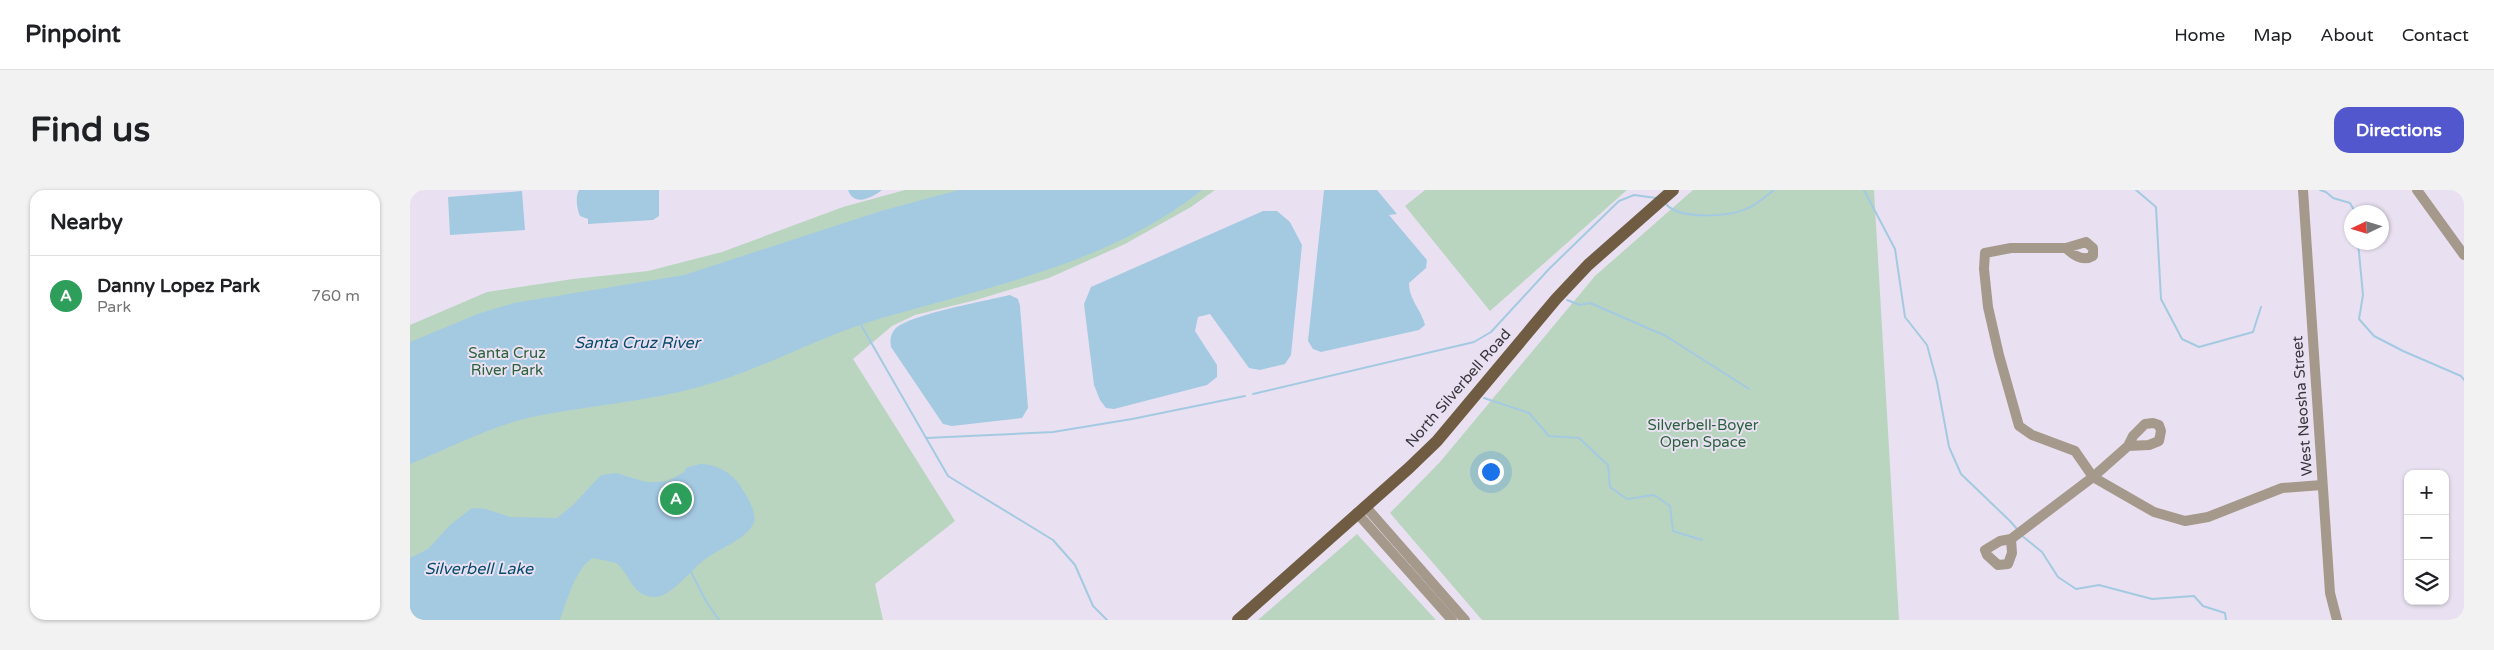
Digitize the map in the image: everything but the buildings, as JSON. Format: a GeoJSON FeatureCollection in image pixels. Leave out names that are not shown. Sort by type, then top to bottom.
{"type":"FeatureCollection","features":[{"type":"Feature","properties":{"kind":"main road","name":"North Silverbell Road"},"geometry":{"type":"LineString","coordinates":[[1238,620],[1437,441],[1556,299],[1582,272],[1673,190]]}},
{"type":"Feature","properties":{"kind":"street","name":"West Neosha Street"},"geometry":{"type":"LineString","coordinates":[[2303,190],[2322,485],[2328,537],[2330,593],[2337,620]]}},
{"type":"Feature","properties":{"kind":"street"},"geometry":{"type":"LineString","coordinates":[[2417,190],[2464,255]]}},
{"type":"Feature","properties":{"kind":"street"},"geometry":{"type":"LineString","coordinates":[[2066,248],[2011,248],[1985,253],[1984,269],[1988,307],[2019,426],[2032,435],[2075,451],[2093,477],[2154,512],[2185,521],[2208,517],[2282,488],[2322,485]]}},
{"type":"Feature","properties":{"kind":"street"},"geometry":{"type":"LineString","coordinates":[[2011,539],[2093,477],[2128,446]]}},
{"type":"Feature","properties":{"kind":"street"},"geometry":{"type":"LineString","coordinates":[[1361,509],[1458,619]]}},
{"type":"Feature","properties":{"kind":"green space","name":"Santa Cruz River Park"},"geometry":{"type":"Polygon","coordinates":[[[905,190],[1215,190],[1191,207],[1125,244],[1049,278],[976,300],[915,315],[892,326],[853,359],[955,521],[875,584],[883,620],[410,620],[410,325],[487,292],[573,279],[648,271],[722,252],[843,207],[905,190]]]}},
{"type":"Feature","properties":{"kind":"green space"},"geometry":{"type":"Polygon","coordinates":[[[1425,190],[1627,190],[1490,311],[1405,206],[1425,190]]]}},
{"type":"Feature","properties":{"kind":"green space","name":"Silverbell-Boyer Open Space"},"geometry":{"type":"Polygon","coordinates":[[[1693,190],[1874,190],[1899,620],[1482,620],[1390,513],[1440,462],[1595,276],[1693,190]]]}},
{"type":"Feature","properties":{"kind":"green space"},"geometry":{"type":"Polygon","coordinates":[[[1357,534],[1436,620],[1258,620],[1357,534]]]}},
{"type":"Feature","properties":{"kind":"water"},"geometry":{"type":"Polygon","coordinates":[[[579,190],[659,190],[659,216],[653,220],[588,224],[588,219],[580,216],[578,210],[577,199],[579,190]]]}},
{"type":"Feature","properties":{"kind":"water"},"geometry":{"type":"Polygon","coordinates":[[[848,190],[882,190],[873,196],[859,200],[854,198],[848,190]]]}},
{"type":"Feature","properties":{"kind":"water","name":"Santa Cruz River"},"geometry":{"type":"Polygon","coordinates":[[[959,190],[1202,190],[1166,215],[1129,236],[1049,269],[1007,283],[859,325],[722,380],[679,392],[639,400],[557,412],[521,420],[489,430],[410,464],[410,342],[480,313],[514,303],[684,275],[881,211],[959,190]]]}},
{"type":"Feature","properties":{"kind":"water"},"geometry":{"type":"Polygon","coordinates":[[[1324,190],[1377,190],[1397,214],[1389,215],[1427,260],[1426,268],[1409,283],[1413,300],[1425,325],[1419,330],[1321,352],[1313,349],[1308,341],[1324,190]]]}},
{"type":"Feature","properties":{"kind":"water"},"geometry":{"type":"Polygon","coordinates":[[[522,191],[525,230],[450,235],[448,197],[522,191]]]}},
{"type":"Feature","properties":{"kind":"water"},"geometry":{"type":"Polygon","coordinates":[[[1263,211],[1277,211],[1290,222],[1302,245],[1291,355],[1285,364],[1260,370],[1249,368],[1210,314],[1198,317],[1195,331],[1217,365],[1217,377],[1207,385],[1114,409],[1106,408],[1100,400],[1094,385],[1084,304],[1091,287],[1263,211]]]}},
{"type":"Feature","properties":{"kind":"water"},"geometry":{"type":"Polygon","coordinates":[[[1010,295],[1018,299],[1020,306],[1028,408],[1022,418],[952,426],[943,424],[891,347],[892,333],[903,323],[916,318],[1010,295]]]}},
{"type":"Feature","properties":{"kind":"water","name":"Silverbell Lake"},"geometry":{"type":"Polygon","coordinates":[[[700,464],[718,467],[733,477],[749,500],[754,516],[753,525],[743,536],[704,560],[680,583],[666,593],[653,597],[640,593],[616,563],[593,558],[577,577],[560,620],[410,620],[410,558],[428,549],[450,525],[472,508],[486,509],[510,517],[557,518],[573,505],[601,475],[616,473],[646,482],[668,481],[684,472],[686,468],[700,464]]]}},
{"type":"Feature","properties":{"kind":"waterway"},"geometry":{"type":"LineString","coordinates":[[1666,204],[1682,213],[1718,215],[1740,211],[1761,200],[1774,190]]}},
{"type":"Feature","properties":{"kind":"waterway"},"geometry":{"type":"LineString","coordinates":[[1864,190],[1895,249],[1905,317],[1927,345],[1937,382],[1949,447],[1961,474],[2017,529]]}},
{"type":"Feature","properties":{"kind":"waterway"},"geometry":{"type":"LineString","coordinates":[[2136,190],[2156,207],[2161,299],[2182,339],[2199,347],[2253,332],[2261,307]]}},
{"type":"Feature","properties":{"kind":"waterway"},"geometry":{"type":"LineString","coordinates":[[2320,190],[2333,198],[2351,205]]}},
{"type":"Feature","properties":{"kind":"waterway"},"geometry":{"type":"LineString","coordinates":[[1253,394],[1474,342],[1491,332],[1549,269],[1619,201],[1634,195],[1656,198]]}},
{"type":"Feature","properties":{"kind":"waterway"},"geometry":{"type":"LineString","coordinates":[[2359,250],[2363,295],[2359,319],[2374,336],[2403,351],[2461,376],[2464,380]]}},
{"type":"Feature","properties":{"kind":"waterway"},"geometry":{"type":"LineString","coordinates":[[1567,300],[1580,305],[1590,303],[1666,336],[1749,389]]}},
{"type":"Feature","properties":{"kind":"waterway"},"geometry":{"type":"LineString","coordinates":[[861,325],[948,476],[1053,540],[1075,565],[1093,606],[1107,620]]}},
{"type":"Feature","properties":{"kind":"waterway"},"geometry":{"type":"LineString","coordinates":[[926,438],[1053,432],[1132,419],[1245,396]]}},
{"type":"Feature","properties":{"kind":"waterway"},"geometry":{"type":"LineString","coordinates":[[1484,398],[1529,413],[1549,436],[1579,438],[1608,465],[1610,487],[1627,499],[1654,495],[1670,506],[1673,531],[1702,540]]}},
{"type":"Feature","properties":{"kind":"waterway"},"geometry":{"type":"LineString","coordinates":[[2021,535],[2042,552],[2058,577],[2076,589],[2099,585],[2152,599],[2194,596],[2203,606],[2225,613],[2226,620]]}},
{"type":"Feature","properties":{"kind":"waterway"},"geometry":{"type":"LineString","coordinates":[[691,572],[706,601],[719,620]]}},
{"type":"Feature","properties":{"kind":"place","name":"Danny Lopez Park"},"geometry":{"type":"Point","coordinates":[676,499]}}]}
